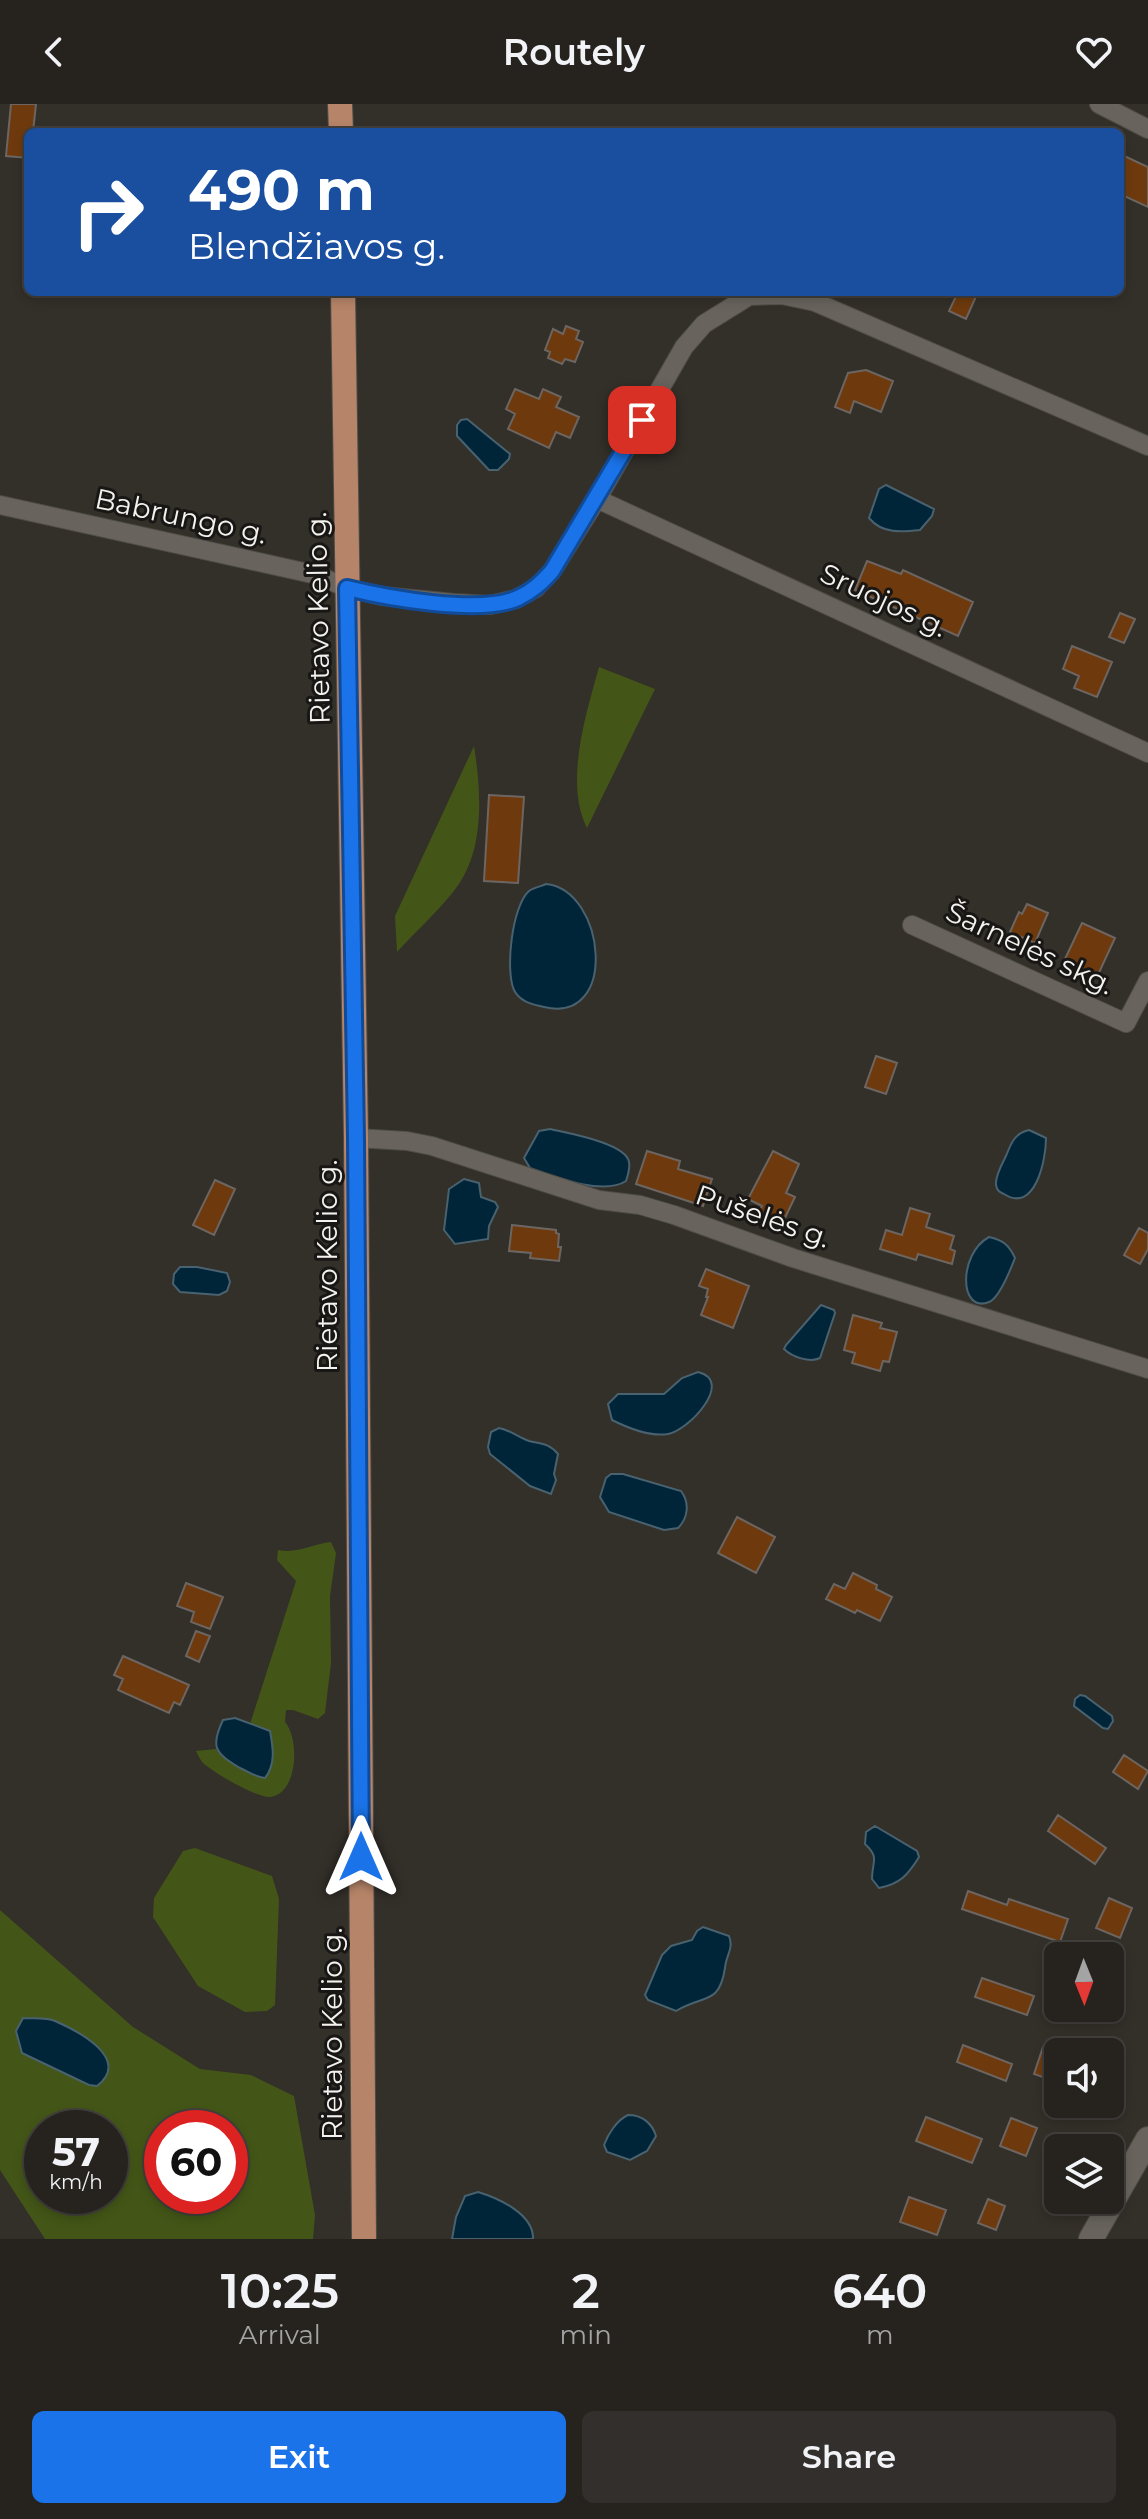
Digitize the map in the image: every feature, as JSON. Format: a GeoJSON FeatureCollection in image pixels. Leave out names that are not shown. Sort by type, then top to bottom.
{"type":"FeatureCollection","features":[{"type":"Feature","properties":{"kind":"main road"},"geometry":{"type":"LineString","coordinates":[[340,104],[341,128]]}},
{"type":"Feature","properties":{"kind":"main road","name":"Rietavo Kelio g."},"geometry":{"type":"LineString","coordinates":[[343,296],[356,1138],[364,2239]]}},
{"type":"Feature","properties":{"kind":"main road"},"geometry":{"type":"LineString","coordinates":[[1091,2239],[1148,2139]]}},
{"type":"Feature","properties":{"kind":"street"},"geometry":{"type":"LineString","coordinates":[[1099,104],[1148,129]]}},
{"type":"Feature","properties":{"kind":"street","name":"Babrungo g."},"geometry":{"type":"LineString","coordinates":[[0,505],[317,575],[347,588],[382,596],[490,605],[516,599],[536,588],[552,571],[684,347],[704,324],[749,296]]}},
{"type":"Feature","properties":{"kind":"street","name":"Babrungo g."},"geometry":{"type":"LineString","coordinates":[[786,296],[835,310],[1148,446]]}},
{"type":"Feature","properties":{"kind":"street","name":"Sruojos g."},"geometry":{"type":"LineString","coordinates":[[597,499],[1148,753]]}},
{"type":"Feature","properties":{"kind":"street","name":"Šarnelės skg."},"geometry":{"type":"LineString","coordinates":[[912,925],[1126,1023],[1148,981]]}},
{"type":"Feature","properties":{"kind":"street","name":"Pušelės g."},"geometry":{"type":"LineString","coordinates":[[356,1138],[432,1146],[599,1200],[640,1205],[793,1258],[1148,1369]]}},
{"type":"Feature","properties":{"kind":"green space"},"geometry":{"type":"Polygon","coordinates":[[[599,667],[655,689],[587,828],[580,810],[577,770],[583,727],[599,667]]]}},
{"type":"Feature","properties":{"kind":"green space"},"geometry":{"type":"Polygon","coordinates":[[[474,746],[479,817],[467,869],[445,902],[397,952],[395,916],[474,746]]]}},
{"type":"Feature","properties":{"kind":"green space"},"geometry":{"type":"Polygon","coordinates":[[[331,1542],[336,1553],[330,1596],[331,1663],[325,1713],[318,1719],[286,1710],[285,1722],[293,1740],[294,1765],[286,1786],[279,1794],[264,1796],[215,1772],[202,1762],[196,1751],[216,1749],[222,1757],[270,1731],[250,1724],[296,1581],[277,1560],[278,1550],[298,1550],[331,1542]]]}},
{"type":"Feature","properties":{"kind":"green space"},"geometry":{"type":"Polygon","coordinates":[[[195,1848],[272,1876],[279,1899],[275,2005],[267,2011],[245,2012],[198,1986],[153,1917],[154,1898],[183,1851],[195,1848]]]}},
{"type":"Feature","properties":{"kind":"green space"},"geometry":{"type":"Polygon","coordinates":[[[0,1910],[133,2027],[200,2069],[251,2075],[294,2096],[315,2215],[313,2239],[45,2239],[29,2214],[128,2214],[128,2110],[24,2110],[24,2207],[0,2170],[0,1910]]]}},
{"type":"Feature","properties":{"kind":"water"},"geometry":{"type":"Polygon","coordinates":[[[467,419],[510,454],[498,470],[489,470],[457,436],[457,425],[467,419]]]}},
{"type":"Feature","properties":{"kind":"water"},"geometry":{"type":"Polygon","coordinates":[[[886,485],[934,509],[920,530],[886,529],[869,518],[879,489],[886,485]]]}},
{"type":"Feature","properties":{"kind":"water"},"geometry":{"type":"Polygon","coordinates":[[[546,884],[566,892],[582,908],[592,930],[596,954],[593,978],[584,996],[568,1007],[544,1007],[527,1002],[517,994],[511,981],[510,954],[518,910],[529,891],[546,884]]]}},
{"type":"Feature","properties":{"kind":"water"},"geometry":{"type":"Polygon","coordinates":[[[550,1129],[618,1149],[629,1162],[626,1181],[605,1187],[592,1186],[530,1168],[524,1158],[539,1131],[550,1129]]]}},
{"type":"Feature","properties":{"kind":"water"},"geometry":{"type":"Polygon","coordinates":[[[1029,1130],[1046,1138],[1044,1159],[1031,1191],[1024,1197],[1015,1198],[998,1190],[997,1178],[1014,1139],[1029,1130]]]}},
{"type":"Feature","properties":{"kind":"water"},"geometry":{"type":"Polygon","coordinates":[[[464,1179],[479,1183],[481,1197],[495,1202],[498,1207],[489,1226],[488,1239],[455,1244],[444,1230],[449,1189],[464,1179]]]}},
{"type":"Feature","properties":{"kind":"water"},"geometry":{"type":"Polygon","coordinates":[[[989,1237],[1005,1244],[1015,1258],[997,1295],[989,1302],[979,1303],[972,1299],[968,1291],[967,1268],[979,1245],[989,1237]]]}},
{"type":"Feature","properties":{"kind":"water"},"geometry":{"type":"Polygon","coordinates":[[[180,1267],[227,1273],[230,1282],[227,1291],[219,1295],[180,1292],[173,1284],[174,1274],[180,1267]]]}},
{"type":"Feature","properties":{"kind":"water"},"geometry":{"type":"Polygon","coordinates":[[[821,1305],[835,1313],[820,1358],[806,1359],[787,1352],[784,1349],[786,1345],[821,1305]]]}},
{"type":"Feature","properties":{"kind":"water"},"geometry":{"type":"Polygon","coordinates":[[[698,1372],[708,1377],[712,1385],[710,1395],[696,1415],[677,1431],[661,1435],[647,1433],[612,1420],[608,1404],[618,1394],[664,1394],[682,1378],[698,1372]]]}},
{"type":"Feature","properties":{"kind":"water"},"geometry":{"type":"Polygon","coordinates":[[[499,1428],[555,1450],[558,1454],[554,1474],[556,1480],[551,1494],[530,1486],[490,1454],[491,1432],[499,1428]]]}},
{"type":"Feature","properties":{"kind":"water"},"geometry":{"type":"Polygon","coordinates":[[[611,1474],[623,1474],[681,1491],[687,1505],[686,1515],[678,1528],[664,1530],[609,1512],[600,1497],[606,1478],[611,1474]]]}},
{"type":"Feature","properties":{"kind":"water"},"geometry":{"type":"Polygon","coordinates":[[[1080,1695],[1112,1716],[1113,1721],[1108,1729],[1074,1706],[1075,1699],[1080,1695]]]}},
{"type":"Feature","properties":{"kind":"water"},"geometry":{"type":"Polygon","coordinates":[[[235,1718],[270,1731],[272,1761],[265,1778],[240,1768],[217,1748],[223,1720],[235,1718]]]}},
{"type":"Feature","properties":{"kind":"water"},"geometry":{"type":"Polygon","coordinates":[[[875,1826],[917,1851],[919,1857],[903,1878],[879,1888],[872,1879],[874,1856],[865,1844],[866,1832],[875,1826]]]}},
{"type":"Feature","properties":{"kind":"water"},"geometry":{"type":"Polygon","coordinates":[[[703,1927],[729,1936],[730,1948],[719,1988],[709,1997],[676,2011],[648,2000],[645,1995],[662,1955],[671,1946],[692,1940],[703,1927]]]}},
{"type":"Feature","properties":{"kind":"water"},"geometry":{"type":"Polygon","coordinates":[[[23,2018],[51,2020],[88,2039],[105,2056],[108,2066],[106,2076],[97,2086],[89,2085],[22,2053],[16,2031],[23,2018]]]}},
{"type":"Feature","properties":{"kind":"water"},"geometry":{"type":"Polygon","coordinates":[[[628,2115],[646,2121],[656,2136],[647,2151],[630,2160],[607,2152],[604,2145],[613,2128],[628,2115]]]}},
{"type":"Feature","properties":{"kind":"water"},"geometry":{"type":"Polygon","coordinates":[[[478,2192],[513,2208],[528,2222],[533,2239],[452,2239],[456,2217],[465,2196],[478,2192]]]}},
{"type":"Feature","properties":{"kind":"building"},"geometry":{"type":"Polygon","coordinates":[[[11,104],[36,104],[33,128],[24,128],[24,158],[6,156],[11,104]]]}},
{"type":"Feature","properties":{"kind":"building"},"geometry":{"type":"Polygon","coordinates":[[[1124,156],[1148,167],[1148,207],[1124,196],[1124,156]]]}},
{"type":"Feature","properties":{"kind":"building"},"geometry":{"type":"Polygon","coordinates":[[[956,296],[976,296],[966,319],[949,311],[956,296]]]}},
{"type":"Feature","properties":{"kind":"building"},"geometry":{"type":"Polygon","coordinates":[[[566,326],[579,331],[576,339],[583,342],[575,362],[565,359],[562,364],[548,358],[550,352],[545,350],[553,329],[563,334],[566,326]]]}},
{"type":"Feature","properties":{"kind":"building"},"geometry":{"type":"Polygon","coordinates":[[[866,370],[893,381],[881,412],[854,401],[850,413],[835,407],[848,373],[866,370]]]}},
{"type":"Feature","properties":{"kind":"building"},"geometry":{"type":"Polygon","coordinates":[[[515,389],[539,399],[543,389],[561,397],[556,407],[579,417],[570,438],[556,432],[549,448],[508,429],[515,414],[506,409],[515,389]]]}},
{"type":"Feature","properties":{"kind":"building"},"geometry":{"type":"Polygon","coordinates":[[[867,561],[901,574],[903,570],[973,602],[958,636],[855,590],[867,561]]]}},
{"type":"Feature","properties":{"kind":"building"},"geometry":{"type":"Polygon","coordinates":[[[1120,613],[1135,619],[1124,643],[1109,637],[1120,613]]]}},
{"type":"Feature","properties":{"kind":"building"},"geometry":{"type":"Polygon","coordinates":[[[1072,646],[1112,662],[1097,697],[1074,688],[1079,676],[1063,669],[1072,646]]]}},
{"type":"Feature","properties":{"kind":"building"},"geometry":{"type":"Polygon","coordinates":[[[489,795],[524,797],[518,883],[484,881],[489,795]]]}},
{"type":"Feature","properties":{"kind":"building"},"geometry":{"type":"Polygon","coordinates":[[[1027,904],[1048,913],[1035,943],[1010,932],[1019,912],[1022,914],[1027,904]]]}},
{"type":"Feature","properties":{"kind":"building"},"geometry":{"type":"Polygon","coordinates":[[[1082,923],[1115,938],[1097,977],[1064,961],[1082,923]]]}},
{"type":"Feature","properties":{"kind":"building"},"geometry":{"type":"Polygon","coordinates":[[[876,1056],[897,1063],[886,1094],[865,1087],[876,1056]]]}},
{"type":"Feature","properties":{"kind":"building"},"geometry":{"type":"Polygon","coordinates":[[[647,1151],[680,1161],[678,1169],[712,1179],[703,1206],[636,1184],[647,1151]]]}},
{"type":"Feature","properties":{"kind":"building"},"geometry":{"type":"Polygon","coordinates":[[[773,1151],[799,1164],[786,1193],[795,1197],[783,1222],[759,1211],[762,1206],[748,1199],[773,1151]]]}},
{"type":"Feature","properties":{"kind":"building"},"geometry":{"type":"Polygon","coordinates":[[[215,1180],[235,1189],[214,1235],[193,1225],[215,1180]]]}},
{"type":"Feature","properties":{"kind":"building"},"geometry":{"type":"Polygon","coordinates":[[[910,1208],[930,1214],[926,1227],[954,1236],[950,1249],[955,1251],[952,1264],[918,1254],[916,1260],[880,1249],[886,1230],[902,1235],[910,1208]]]}},
{"type":"Feature","properties":{"kind":"building"},"geometry":{"type":"Polygon","coordinates":[[[512,1225],[556,1230],[559,1234],[558,1247],[561,1247],[559,1261],[530,1258],[531,1253],[509,1251],[512,1225]]]}},
{"type":"Feature","properties":{"kind":"building"},"geometry":{"type":"Polygon","coordinates":[[[1139,1228],[1148,1233],[1148,1249],[1140,1264],[1124,1255],[1139,1228]]]}},
{"type":"Feature","properties":{"kind":"building"},"geometry":{"type":"Polygon","coordinates":[[[706,1269],[749,1286],[733,1328],[701,1315],[708,1289],[699,1286],[706,1269]]]}},
{"type":"Feature","properties":{"kind":"building"},"geometry":{"type":"Polygon","coordinates":[[[853,1315],[882,1323],[880,1328],[897,1332],[889,1362],[883,1361],[880,1371],[852,1363],[855,1353],[844,1350],[853,1315]]]}},
{"type":"Feature","properties":{"kind":"building"},"geometry":{"type":"Polygon","coordinates":[[[737,1517],[775,1537],[756,1573],[718,1553],[737,1517]]]}},
{"type":"Feature","properties":{"kind":"building"},"geometry":{"type":"Polygon","coordinates":[[[853,1573],[892,1597],[880,1621],[826,1599],[834,1584],[845,1589],[853,1573]]]}},
{"type":"Feature","properties":{"kind":"building"},"geometry":{"type":"Polygon","coordinates":[[[186,1583],[223,1597],[210,1629],[191,1622],[194,1612],[177,1606],[186,1583]]]}},
{"type":"Feature","properties":{"kind":"building"},"geometry":{"type":"Polygon","coordinates":[[[196,1631],[210,1636],[199,1662],[186,1656],[196,1631]]]}},
{"type":"Feature","properties":{"kind":"building"},"geometry":{"type":"Polygon","coordinates":[[[123,1656],[189,1685],[180,1705],[174,1702],[169,1713],[118,1690],[123,1679],[114,1675],[123,1656]]]}},
{"type":"Feature","properties":{"kind":"building"},"geometry":{"type":"Polygon","coordinates":[[[1124,1755],[1148,1771],[1138,1789],[1113,1772],[1124,1755]]]}},
{"type":"Feature","properties":{"kind":"building"},"geometry":{"type":"Polygon","coordinates":[[[1058,1815],[1106,1848],[1095,1864],[1048,1831],[1058,1815]]]}},
{"type":"Feature","properties":{"kind":"building"},"geometry":{"type":"Polygon","coordinates":[[[968,1891],[1007,1905],[1009,1899],[1068,1919],[1060,1942],[962,1909],[968,1891]]]}},
{"type":"Feature","properties":{"kind":"building"},"geometry":{"type":"Polygon","coordinates":[[[1109,1898],[1132,1908],[1120,1938],[1096,1928],[1109,1898]]]}},
{"type":"Feature","properties":{"kind":"building"},"geometry":{"type":"Polygon","coordinates":[[[982,1978],[1034,1996],[1027,2015],[975,1997],[982,1978]]]}},
{"type":"Feature","properties":{"kind":"building"},"geometry":{"type":"Polygon","coordinates":[[[963,2045],[1012,2064],[1006,2081],[957,2062],[963,2045]]]}},
{"type":"Feature","properties":{"kind":"building"},"geometry":{"type":"Polygon","coordinates":[[[1043,2047],[1044,2047],[1044,2078],[1034,2074],[1043,2047]]]}},
{"type":"Feature","properties":{"kind":"building"},"geometry":{"type":"Polygon","coordinates":[[[926,2117],[982,2139],[972,2163],[916,2141],[926,2117]]]}},
{"type":"Feature","properties":{"kind":"building"},"geometry":{"type":"Polygon","coordinates":[[[1011,2118],[1037,2128],[1026,2156],[1000,2146],[1011,2118]]]}},
{"type":"Feature","properties":{"kind":"building"},"geometry":{"type":"Polygon","coordinates":[[[909,2197],[946,2210],[937,2235],[900,2222],[909,2197]]]}},
{"type":"Feature","properties":{"kind":"building"},"geometry":{"type":"Polygon","coordinates":[[[988,2199],[1005,2206],[996,2230],[978,2223],[988,2199]]]}},
{"type":"Feature","properties":{"kind":"route"},"geometry":{"type":"LineString","coordinates":[[361,1857],[356,1138],[347,588],[382,596],[490,605],[516,599],[536,588],[552,571],[642,420]]}}]}
